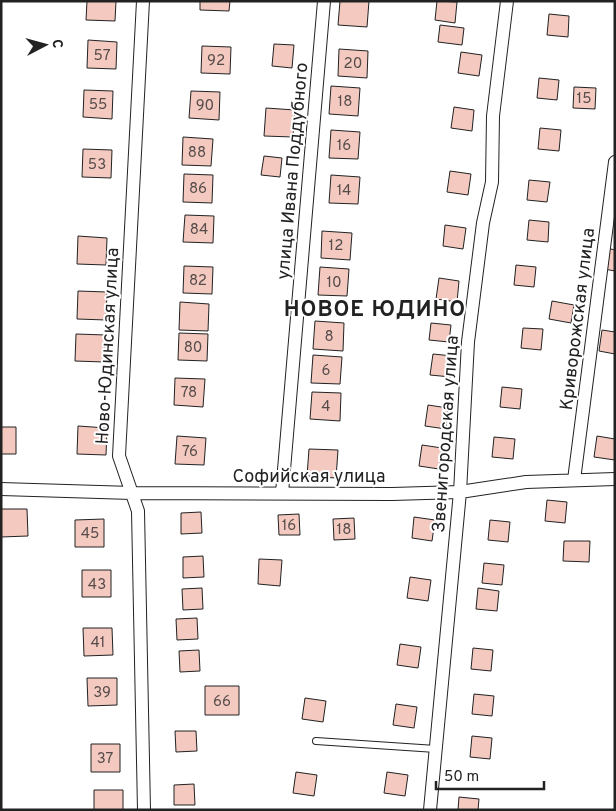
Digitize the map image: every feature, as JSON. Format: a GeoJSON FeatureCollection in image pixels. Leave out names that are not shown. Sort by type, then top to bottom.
{"type":"FeatureCollection","features":[{"type":"Feature","properties":{"kind":"street","name":"Ново-Юдинская улица"},"geometry":{"type":"LineString","coordinates":[[143,1],[118,456],[138,511],[144,810]]}},
{"type":"Feature","properties":{"kind":"street","name":"улица Ивана Поддубного"},"geometry":{"type":"LineString","coordinates":[[282,493],[324,1]]}},
{"type":"Feature","properties":{"kind":"street","name":"Звенигородская улица"},"geometry":{"type":"LineString","coordinates":[[430,810],[460,492],[468,342],[483,223],[492,182],[493,116],[507,1]]}},
{"type":"Feature","properties":{"kind":"street","name":"Криворожская улица"},"geometry":{"type":"LineString","coordinates":[[574,480],[615,162]]}},
{"type":"Feature","properties":{"kind":"street","name":"Софийская улица"},"geometry":{"type":"LineString","coordinates":[[1,488],[132,492],[460,492],[526,482],[615,479]]}},
{"type":"Feature","properties":{"kind":"lane"},"geometry":{"type":"LineString","coordinates":[[316,741],[436,749]]}},
{"type":"Feature","properties":{"kind":"building"},"geometry":{"type":"Polygon","coordinates":[[[87,1],[116,1],[115,21],[86,20],[87,1]]]}},
{"type":"Feature","properties":{"kind":"building"},"geometry":{"type":"Polygon","coordinates":[[[200,1],[230,1],[229,11],[200,10],[200,1]]]}},
{"type":"Feature","properties":{"kind":"building"},"geometry":{"type":"Polygon","coordinates":[[[340,1],[369,1],[367,27],[338,25],[340,1]]]}},
{"type":"Feature","properties":{"kind":"building"},"geometry":{"type":"Polygon","coordinates":[[[437,1],[457,2],[455,23],[435,20],[437,1]]]}},
{"type":"Feature","properties":{"kind":"building"},"geometry":{"type":"Polygon","coordinates":[[[549,14],[569,16],[568,37],[547,35],[549,14]]]}},
{"type":"Feature","properties":{"kind":"building"},"geometry":{"type":"Polygon","coordinates":[[[440,25],[464,28],[462,45],[438,42],[440,25]]]}},
{"type":"Feature","properties":{"kind":"building"},"geometry":{"type":"Polygon","coordinates":[[[88,40],[117,42],[116,69],[87,68],[88,40]]]}},
{"type":"Feature","properties":{"kind":"building"},"geometry":{"type":"Polygon","coordinates":[[[274,44],[294,45],[292,68],[272,66],[274,44]]]}},
{"type":"Feature","properties":{"kind":"building"},"geometry":{"type":"Polygon","coordinates":[[[202,46],[231,47],[230,74],[201,73],[202,46]]]}},
{"type":"Feature","properties":{"kind":"building"},"geometry":{"type":"Polygon","coordinates":[[[339,49],[368,51],[367,78],[338,76],[339,49]]]}},
{"type":"Feature","properties":{"kind":"building"},"geometry":{"type":"Polygon","coordinates":[[[461,52],[482,55],[479,76],[458,73],[461,52]]]}},
{"type":"Feature","properties":{"kind":"building"},"geometry":{"type":"Polygon","coordinates":[[[539,78],[559,80],[557,100],[537,98],[539,78]]]}},
{"type":"Feature","properties":{"kind":"building"},"geometry":{"type":"Polygon","coordinates":[[[331,86],[360,88],[358,116],[329,114],[331,86]]]}},
{"type":"Feature","properties":{"kind":"building"},"geometry":{"type":"Polygon","coordinates":[[[574,87],[596,88],[595,109],[573,108],[574,87]]]}},
{"type":"Feature","properties":{"kind":"building"},"geometry":{"type":"Polygon","coordinates":[[[84,90],[113,91],[112,119],[83,117],[84,90]]]}},
{"type":"Feature","properties":{"kind":"building"},"geometry":{"type":"Polygon","coordinates":[[[191,91],[220,92],[219,120],[189,118],[191,91]]]}},
{"type":"Feature","properties":{"kind":"building"},"geometry":{"type":"Polygon","coordinates":[[[454,107],[474,110],[472,131],[451,128],[454,107]]]}},
{"type":"Feature","properties":{"kind":"building"},"geometry":{"type":"Polygon","coordinates":[[[266,108],[295,110],[293,137],[264,136],[266,108]]]}},
{"type":"Feature","properties":{"kind":"building"},"geometry":{"type":"Polygon","coordinates":[[[540,128],[561,130],[559,151],[538,149],[540,128]]]}},
{"type":"Feature","properties":{"kind":"building"},"geometry":{"type":"Polygon","coordinates":[[[331,130],[360,132],[358,159],[329,158],[331,130]]]}},
{"type":"Feature","properties":{"kind":"building"},"geometry":{"type":"Polygon","coordinates":[[[183,137],[213,139],[211,166],[182,165],[183,137]]]}},
{"type":"Feature","properties":{"kind":"building"},"geometry":{"type":"Polygon","coordinates":[[[83,149],[112,150],[111,178],[82,177],[83,149]]]}},
{"type":"Feature","properties":{"kind":"building"},"geometry":{"type":"Polygon","coordinates":[[[264,156],[282,158],[280,177],[261,175],[264,156]]]}},
{"type":"Feature","properties":{"kind":"building"},"geometry":{"type":"Polygon","coordinates":[[[450,171],[471,174],[468,195],[447,192],[450,171]]]}},
{"type":"Feature","properties":{"kind":"building"},"geometry":{"type":"Polygon","coordinates":[[[184,174],[213,175],[212,203],[183,202],[184,174]]]}},
{"type":"Feature","properties":{"kind":"building"},"geometry":{"type":"Polygon","coordinates":[[[331,175],[360,177],[358,204],[329,203],[331,175]]]}},
{"type":"Feature","properties":{"kind":"building"},"geometry":{"type":"Polygon","coordinates":[[[529,180],[550,182],[547,202],[527,200],[529,180]]]}},
{"type":"Feature","properties":{"kind":"building"},"geometry":{"type":"Polygon","coordinates":[[[185,215],[214,216],[213,243],[183,242],[185,215]]]}},
{"type":"Feature","properties":{"kind":"building"},"geometry":{"type":"Polygon","coordinates":[[[529,220],[549,222],[548,242],[527,240],[529,220]]]}},
{"type":"Feature","properties":{"kind":"building"},"geometry":{"type":"Polygon","coordinates":[[[445,225],[466,228],[463,249],[443,246],[445,225]]]}},
{"type":"Feature","properties":{"kind":"building"},"geometry":{"type":"Polygon","coordinates":[[[322,231],[352,233],[350,260],[321,258],[322,231]]]}},
{"type":"Feature","properties":{"kind":"building"},"geometry":{"type":"Polygon","coordinates":[[[78,236],[107,238],[106,265],[77,264],[78,236]]]}},
{"type":"Feature","properties":{"kind":"building"},"geometry":{"type":"Polygon","coordinates":[[[607,248],[615,250],[615,271],[604,269],[607,248]]]}},
{"type":"Feature","properties":{"kind":"building"},"geometry":{"type":"Polygon","coordinates":[[[516,265],[536,267],[534,287],[514,285],[516,265]]]}},
{"type":"Feature","properties":{"kind":"building"},"geometry":{"type":"Polygon","coordinates":[[[184,266],[213,267],[212,294],[183,293],[184,266]]]}},
{"type":"Feature","properties":{"kind":"building"},"geometry":{"type":"Polygon","coordinates":[[[320,267],[349,269],[347,296],[318,295],[320,267]]]}},
{"type":"Feature","properties":{"kind":"building"},"geometry":{"type":"Polygon","coordinates":[[[439,278],[459,281],[457,302],[436,299],[439,278]]]}},
{"type":"Feature","properties":{"kind":"building"},"geometry":{"type":"Polygon","coordinates":[[[78,291],[107,292],[106,320],[77,319],[78,291]]]}},
{"type":"Feature","properties":{"kind":"building"},"geometry":{"type":"Polygon","coordinates":[[[552,301],[574,305],[571,323],[549,319],[552,301]]]}},
{"type":"Feature","properties":{"kind":"building"},"geometry":{"type":"Polygon","coordinates":[[[180,302],[209,304],[208,331],[179,330],[180,302]]]}},
{"type":"Feature","properties":{"kind":"building"},"geometry":{"type":"Polygon","coordinates":[[[315,321],[344,323],[343,351],[313,349],[315,321]]]}},
{"type":"Feature","properties":{"kind":"building"},"geometry":{"type":"Polygon","coordinates":[[[431,323],[451,325],[449,342],[429,340],[431,323]]]}},
{"type":"Feature","properties":{"kind":"building"},"geometry":{"type":"Polygon","coordinates":[[[523,328],[543,329],[541,350],[521,348],[523,328]]]}},
{"type":"Feature","properties":{"kind":"building"},"geometry":{"type":"Polygon","coordinates":[[[602,330],[615,332],[615,354],[599,351],[602,330]]]}},
{"type":"Feature","properties":{"kind":"building"},"geometry":{"type":"Polygon","coordinates":[[[179,333],[208,334],[207,361],[178,360],[179,333]]]}},
{"type":"Feature","properties":{"kind":"building"},"geometry":{"type":"Polygon","coordinates":[[[76,334],[106,335],[104,362],[75,361],[76,334]]]}},
{"type":"Feature","properties":{"kind":"building"},"geometry":{"type":"Polygon","coordinates":[[[433,354],[453,356],[451,377],[430,375],[433,354]]]}},
{"type":"Feature","properties":{"kind":"building"},"geometry":{"type":"Polygon","coordinates":[[[313,355],[342,357],[340,384],[311,383],[313,355]]]}},
{"type":"Feature","properties":{"kind":"building"},"geometry":{"type":"Polygon","coordinates":[[[175,378],[205,379],[203,407],[174,405],[175,378]]]}},
{"type":"Feature","properties":{"kind":"building"},"geometry":{"type":"Polygon","coordinates":[[[502,387],[522,389],[520,409],[500,407],[502,387]]]}},
{"type":"Feature","properties":{"kind":"building"},"geometry":{"type":"Polygon","coordinates":[[[312,392],[341,393],[340,421],[310,419],[312,392]]]}},
{"type":"Feature","properties":{"kind":"building"},"geometry":{"type":"Polygon","coordinates":[[[428,405],[448,408],[446,429],[425,426],[428,405]]]}},
{"type":"Feature","properties":{"kind":"building"},"geometry":{"type":"Polygon","coordinates":[[[78,426],[107,428],[106,455],[77,454],[78,426]]]}},
{"type":"Feature","properties":{"kind":"building"},"geometry":{"type":"Polygon","coordinates":[[[1,427],[16,427],[16,454],[1,454],[1,427]]]}},
{"type":"Feature","properties":{"kind":"building"},"geometry":{"type":"Polygon","coordinates":[[[177,436],[206,438],[204,465],[175,464],[177,436]]]}},
{"type":"Feature","properties":{"kind":"building"},"geometry":{"type":"Polygon","coordinates":[[[597,436],[615,439],[615,460],[594,457],[597,436]]]}},
{"type":"Feature","properties":{"kind":"building"},"geometry":{"type":"Polygon","coordinates":[[[494,437],[515,439],[513,459],[492,457],[494,437]]]}},
{"type":"Feature","properties":{"kind":"building"},"geometry":{"type":"Polygon","coordinates":[[[422,445],[442,448],[439,469],[419,466],[422,445]]]}},
{"type":"Feature","properties":{"kind":"building"},"geometry":{"type":"Polygon","coordinates":[[[309,449],[338,450],[336,478],[307,476],[309,449]]]}},
{"type":"Feature","properties":{"kind":"building"},"geometry":{"type":"Polygon","coordinates":[[[547,500],[567,502],[565,523],[545,521],[547,500]]]}},
{"type":"Feature","properties":{"kind":"building"},"geometry":{"type":"Polygon","coordinates":[[[1,509],[27,509],[28,536],[1,537],[1,509]]]}},
{"type":"Feature","properties":{"kind":"building"},"geometry":{"type":"Polygon","coordinates":[[[201,512],[202,533],[181,534],[181,513],[201,512]]]}},
{"type":"Feature","properties":{"kind":"building"},"geometry":{"type":"Polygon","coordinates":[[[299,514],[300,535],[279,535],[278,515],[299,514]]]}},
{"type":"Feature","properties":{"kind":"building"},"geometry":{"type":"Polygon","coordinates":[[[414,517],[435,520],[432,541],[412,538],[414,517]]]}},
{"type":"Feature","properties":{"kind":"building"},"geometry":{"type":"Polygon","coordinates":[[[354,518],[355,539],[334,540],[333,519],[354,518]]]}},
{"type":"Feature","properties":{"kind":"building"},"geometry":{"type":"Polygon","coordinates":[[[104,519],[104,547],[75,547],[75,520],[104,519]]]}},
{"type":"Feature","properties":{"kind":"building"},"geometry":{"type":"Polygon","coordinates":[[[490,520],[510,522],[508,542],[488,540],[490,520]]]}},
{"type":"Feature","properties":{"kind":"building"},"geometry":{"type":"Polygon","coordinates":[[[564,541],[590,541],[589,562],[563,561],[564,541]]]}},
{"type":"Feature","properties":{"kind":"building"},"geometry":{"type":"Polygon","coordinates":[[[203,556],[204,577],[183,578],[183,557],[203,556]]]}},
{"type":"Feature","properties":{"kind":"building"},"geometry":{"type":"Polygon","coordinates":[[[259,559],[282,560],[280,586],[258,584],[259,559]]]}},
{"type":"Feature","properties":{"kind":"building"},"geometry":{"type":"Polygon","coordinates":[[[484,563],[504,565],[502,585],[482,583],[484,563]]]}},
{"type":"Feature","properties":{"kind":"building"},"geometry":{"type":"Polygon","coordinates":[[[82,570],[111,570],[111,597],[82,597],[82,570]]]}},
{"type":"Feature","properties":{"kind":"building"},"geometry":{"type":"Polygon","coordinates":[[[410,577],[431,580],[428,601],[407,598],[410,577]]]}},
{"type":"Feature","properties":{"kind":"building"},"geometry":{"type":"Polygon","coordinates":[[[202,588],[203,609],[183,610],[182,589],[202,588]]]}},
{"type":"Feature","properties":{"kind":"building"},"geometry":{"type":"Polygon","coordinates":[[[478,588],[499,591],[497,611],[476,609],[478,588]]]}},
{"type":"Feature","properties":{"kind":"building"},"geometry":{"type":"Polygon","coordinates":[[[197,618],[198,639],[177,640],[176,619],[197,618]]]}},
{"type":"Feature","properties":{"kind":"building"},"geometry":{"type":"Polygon","coordinates":[[[83,628],[112,628],[113,655],[84,656],[83,628]]]}},
{"type":"Feature","properties":{"kind":"building"},"geometry":{"type":"Polygon","coordinates":[[[400,644],[421,647],[418,668],[397,665],[400,644]]]}},
{"type":"Feature","properties":{"kind":"building"},"geometry":{"type":"Polygon","coordinates":[[[473,648],[493,650],[491,671],[471,669],[473,648]]]}},
{"type":"Feature","properties":{"kind":"building"},"geometry":{"type":"Polygon","coordinates":[[[199,650],[200,671],[180,672],[179,651],[199,650]]]}},
{"type":"Feature","properties":{"kind":"building"},"geometry":{"type":"Polygon","coordinates":[[[87,678],[117,678],[117,705],[88,706],[87,678]]]}},
{"type":"Feature","properties":{"kind":"building"},"geometry":{"type":"Polygon","coordinates":[[[205,686],[239,686],[239,715],[205,715],[205,686]]]}},
{"type":"Feature","properties":{"kind":"building"},"geometry":{"type":"Polygon","coordinates":[[[474,694],[494,696],[492,716],[472,714],[474,694]]]}},
{"type":"Feature","properties":{"kind":"building"},"geometry":{"type":"Polygon","coordinates":[[[305,698],[326,701],[323,722],[302,719],[305,698]]]}},
{"type":"Feature","properties":{"kind":"building"},"geometry":{"type":"Polygon","coordinates":[[[396,704],[417,707],[414,728],[393,725],[396,704]]]}},
{"type":"Feature","properties":{"kind":"building"},"geometry":{"type":"Polygon","coordinates":[[[175,731],[196,731],[197,751],[176,752],[175,731]]]}},
{"type":"Feature","properties":{"kind":"building"},"geometry":{"type":"Polygon","coordinates":[[[472,736],[492,738],[490,759],[470,757],[472,736]]]}},
{"type":"Feature","properties":{"kind":"building"},"geometry":{"type":"Polygon","coordinates":[[[91,744],[120,744],[120,772],[91,772],[91,744]]]}},
{"type":"Feature","properties":{"kind":"building"},"geometry":{"type":"Polygon","coordinates":[[[296,772],[317,775],[314,796],[293,793],[296,772]]]}},
{"type":"Feature","properties":{"kind":"building"},"geometry":{"type":"Polygon","coordinates":[[[387,772],[408,775],[405,796],[384,793],[387,772]]]}},
{"type":"Feature","properties":{"kind":"building"},"geometry":{"type":"Polygon","coordinates":[[[194,784],[195,805],[174,805],[174,785],[194,784]]]}},
{"type":"Feature","properties":{"kind":"building"},"geometry":{"type":"Polygon","coordinates":[[[94,790],[123,790],[123,810],[94,810],[94,790]]]}},
{"type":"Feature","properties":{"kind":"building"},"geometry":{"type":"Polygon","coordinates":[[[459,797],[479,799],[478,810],[458,810],[459,797]]]}},
{"type":"Feature","properties":{"kind":"district","name":"НОВОЕ ЮДИНО"},"geometry":{"type":"Point","coordinates":[375,308]}}]}
